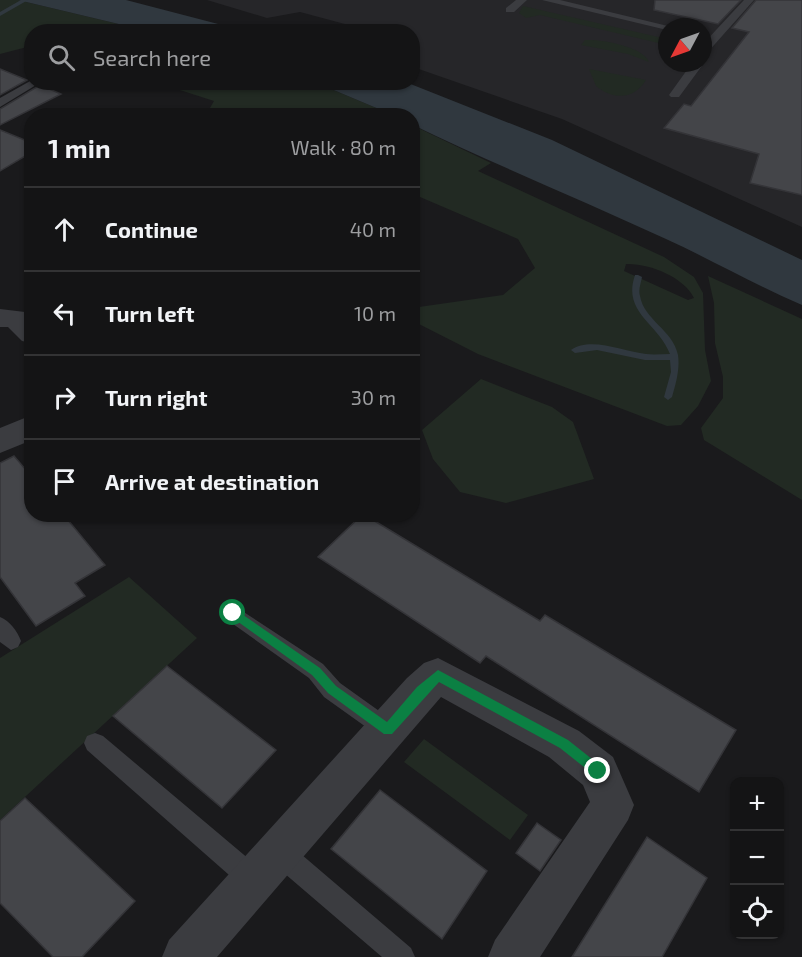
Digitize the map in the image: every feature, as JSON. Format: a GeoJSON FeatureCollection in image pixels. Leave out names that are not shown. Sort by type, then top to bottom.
{"type":"FeatureCollection","features":[{"type":"Feature","properties":{"kind":"street"},"geometry":{"type":"LineString","coordinates":[[0,318],[15,318],[24,326]]}},
{"type":"Feature","properties":{"kind":"street"},"geometry":{"type":"LineString","coordinates":[[0,442],[24,430]]}},
{"type":"Feature","properties":{"kind":"street"},"geometry":{"type":"LineString","coordinates":[[186,957],[421,690],[438,675],[564,744],[598,771],[614,805],[512,957]]}},
{"type":"Feature","properties":{"kind":"lane"},"geometry":{"type":"LineString","coordinates":[[510,10],[522,0]]}},
{"type":"Feature","properties":{"kind":"lane"},"geometry":{"type":"LineString","coordinates":[[547,0],[658,25]]}},
{"type":"Feature","properties":{"kind":"lane"},"geometry":{"type":"LineString","coordinates":[[712,43],[749,0]]}},
{"type":"Feature","properties":{"kind":"lane"},"geometry":{"type":"LineString","coordinates":[[712,38],[716,39]]}},
{"type":"Feature","properties":{"kind":"lane"},"geometry":{"type":"LineString","coordinates":[[675,95],[692,72]]}},
{"type":"Feature","properties":{"kind":"lane"},"geometry":{"type":"LineString","coordinates":[[0,103],[24,89]]}},
{"type":"Feature","properties":{"kind":"lane"},"geometry":{"type":"LineString","coordinates":[[233,613],[316,672],[332,690],[388,730]]}},
{"type":"Feature","properties":{"kind":"lane"},"geometry":{"type":"LineString","coordinates":[[95,743],[266,866],[402,957]]}},
{"type":"Feature","properties":{"kind":"shaded area"},"geometry":{"type":"Polygon","coordinates":[[[0,0],[18,0],[119,24],[24,24],[24,48],[0,54],[0,0]]]}},
{"type":"Feature","properties":{"kind":"shaded area"},"geometry":{"type":"Polygon","coordinates":[[[18,0],[126,0],[218,24],[119,24],[18,0]]]}},
{"type":"Feature","properties":{"kind":"shaded area"},"geometry":{"type":"Polygon","coordinates":[[[207,0],[802,0],[802,227],[562,119],[420,69],[420,24],[345,24],[300,12],[267,18],[207,0]]]}},
{"type":"Feature","properties":{"kind":"shaded area"},"geometry":{"type":"Polygon","coordinates":[[[523,6],[658,37],[658,43],[540,15],[526,18],[519,13],[523,6]]]}},
{"type":"Feature","properties":{"kind":"shaded area"},"geometry":{"type":"Polygon","coordinates":[[[585,40],[610,42],[630,48],[645,56],[649,62],[628,54],[581,45],[585,40]]]}},
{"type":"Feature","properties":{"kind":"shaded area"},"geometry":{"type":"Polygon","coordinates":[[[589,69],[646,80],[636,91],[616,96],[596,86],[589,69]]]}},
{"type":"Feature","properties":{"kind":"shaded area"},"geometry":{"type":"Polygon","coordinates":[[[420,88],[552,140],[802,260],[802,305],[666,239],[420,128],[420,108],[376,108],[334,90],[420,90],[420,88]]]}},
{"type":"Feature","properties":{"kind":"shaded area"},"geometry":{"type":"Polygon","coordinates":[[[180,90],[334,90],[376,108],[210,108],[214,101],[180,90]]]}},
{"type":"Feature","properties":{"kind":"shaded area"},"geometry":{"type":"Polygon","coordinates":[[[420,129],[491,163],[478,171],[664,257],[694,277],[703,293],[705,350],[711,381],[698,406],[681,425],[667,426],[478,354],[420,325],[420,307],[503,295],[535,268],[518,239],[420,197],[420,129]],[[626,264],[624,271],[688,300],[694,298],[689,290],[674,278],[645,266],[626,264]]]}},
{"type":"Feature","properties":{"kind":"shaded area"},"geometry":{"type":"Polygon","coordinates":[[[708,276],[802,319],[802,500],[704,440],[701,428],[723,398],[723,377],[715,343],[714,303],[708,276]]]}},
{"type":"Feature","properties":{"kind":"shaded area"},"geometry":{"type":"Polygon","coordinates":[[[481,379],[552,407],[573,422],[594,479],[506,503],[460,492],[433,459],[422,430],[481,379]]]}},
{"type":"Feature","properties":{"kind":"shaded area"},"geometry":{"type":"Polygon","coordinates":[[[129,577],[197,638],[0,820],[0,658],[129,577]]]}},
{"type":"Feature","properties":{"kind":"shaded area"},"geometry":{"type":"Polygon","coordinates":[[[424,739],[528,815],[510,840],[404,762],[424,739]]]}},
{"type":"Feature","properties":{"kind":"building"},"geometry":{"type":"Polygon","coordinates":[[[655,0],[741,0],[718,24],[712,23],[712,18],[691,18],[654,10],[655,0]]]}},
{"type":"Feature","properties":{"kind":"building"},"geometry":{"type":"Polygon","coordinates":[[[756,0],[802,0],[802,195],[750,183],[759,154],[664,128],[684,104],[691,106],[749,32],[732,28],[756,0]]]}},
{"type":"Feature","properties":{"kind":"building"},"geometry":{"type":"Polygon","coordinates":[[[0,69],[24,79],[24,82],[0,95],[0,69]]]}},
{"type":"Feature","properties":{"kind":"building"},"geometry":{"type":"Polygon","coordinates":[[[32,90],[52,90],[61,94],[33,108],[24,108],[24,113],[0,125],[0,109],[32,90]]]}},
{"type":"Feature","properties":{"kind":"building"},"geometry":{"type":"Polygon","coordinates":[[[0,130],[24,140],[24,157],[0,171],[0,130]]]}},
{"type":"Feature","properties":{"kind":"building"},"geometry":{"type":"Polygon","coordinates":[[[14,456],[24,468],[24,522],[70,522],[105,565],[75,583],[85,596],[36,626],[0,577],[0,463],[14,456]]]}},
{"type":"Feature","properties":{"kind":"building"},"geometry":{"type":"Polygon","coordinates":[[[355,522],[376,522],[540,621],[545,615],[736,730],[699,792],[486,656],[480,663],[318,557],[355,522]]]}},
{"type":"Feature","properties":{"kind":"building"},"geometry":{"type":"Polygon","coordinates":[[[167,666],[276,750],[222,808],[113,716],[167,666]]]}},
{"type":"Feature","properties":{"kind":"building"},"geometry":{"type":"Polygon","coordinates":[[[380,790],[487,871],[442,939],[331,849],[380,790]]]}},
{"type":"Feature","properties":{"kind":"building"},"geometry":{"type":"Polygon","coordinates":[[[25,798],[135,901],[82,957],[53,957],[0,903],[0,821],[25,798]]]}},
{"type":"Feature","properties":{"kind":"building"},"geometry":{"type":"Polygon","coordinates":[[[537,823],[561,840],[540,871],[516,853],[537,823]]]}},
{"type":"Feature","properties":{"kind":"building"},"geometry":{"type":"Polygon","coordinates":[[[647,837],[707,878],[662,957],[572,957],[647,837]]]}},
{"type":"Feature","properties":{"kind":"waterway"},"geometry":{"type":"LineString","coordinates":[[0,14],[25,0]]}},
{"type":"Feature","properties":{"kind":"waterway"},"geometry":{"type":"LineString","coordinates":[[638,277],[635,294],[639,307],[667,339],[674,357]]}},
{"type":"Feature","properties":{"kind":"waterway"},"geometry":{"type":"LineString","coordinates":[[575,350],[597,347],[645,357],[674,357]]}},
{"type":"Feature","properties":{"kind":"waterway"},"geometry":{"type":"LineString","coordinates":[[668,397],[675,372],[674,357]]}},
{"type":"Feature","properties":{"kind":"route"},"geometry":{"type":"LineString","coordinates":[[233,613],[316,672],[332,690],[388,730],[421,690],[438,675],[473,692],[564,744],[598,771]]}}]}
